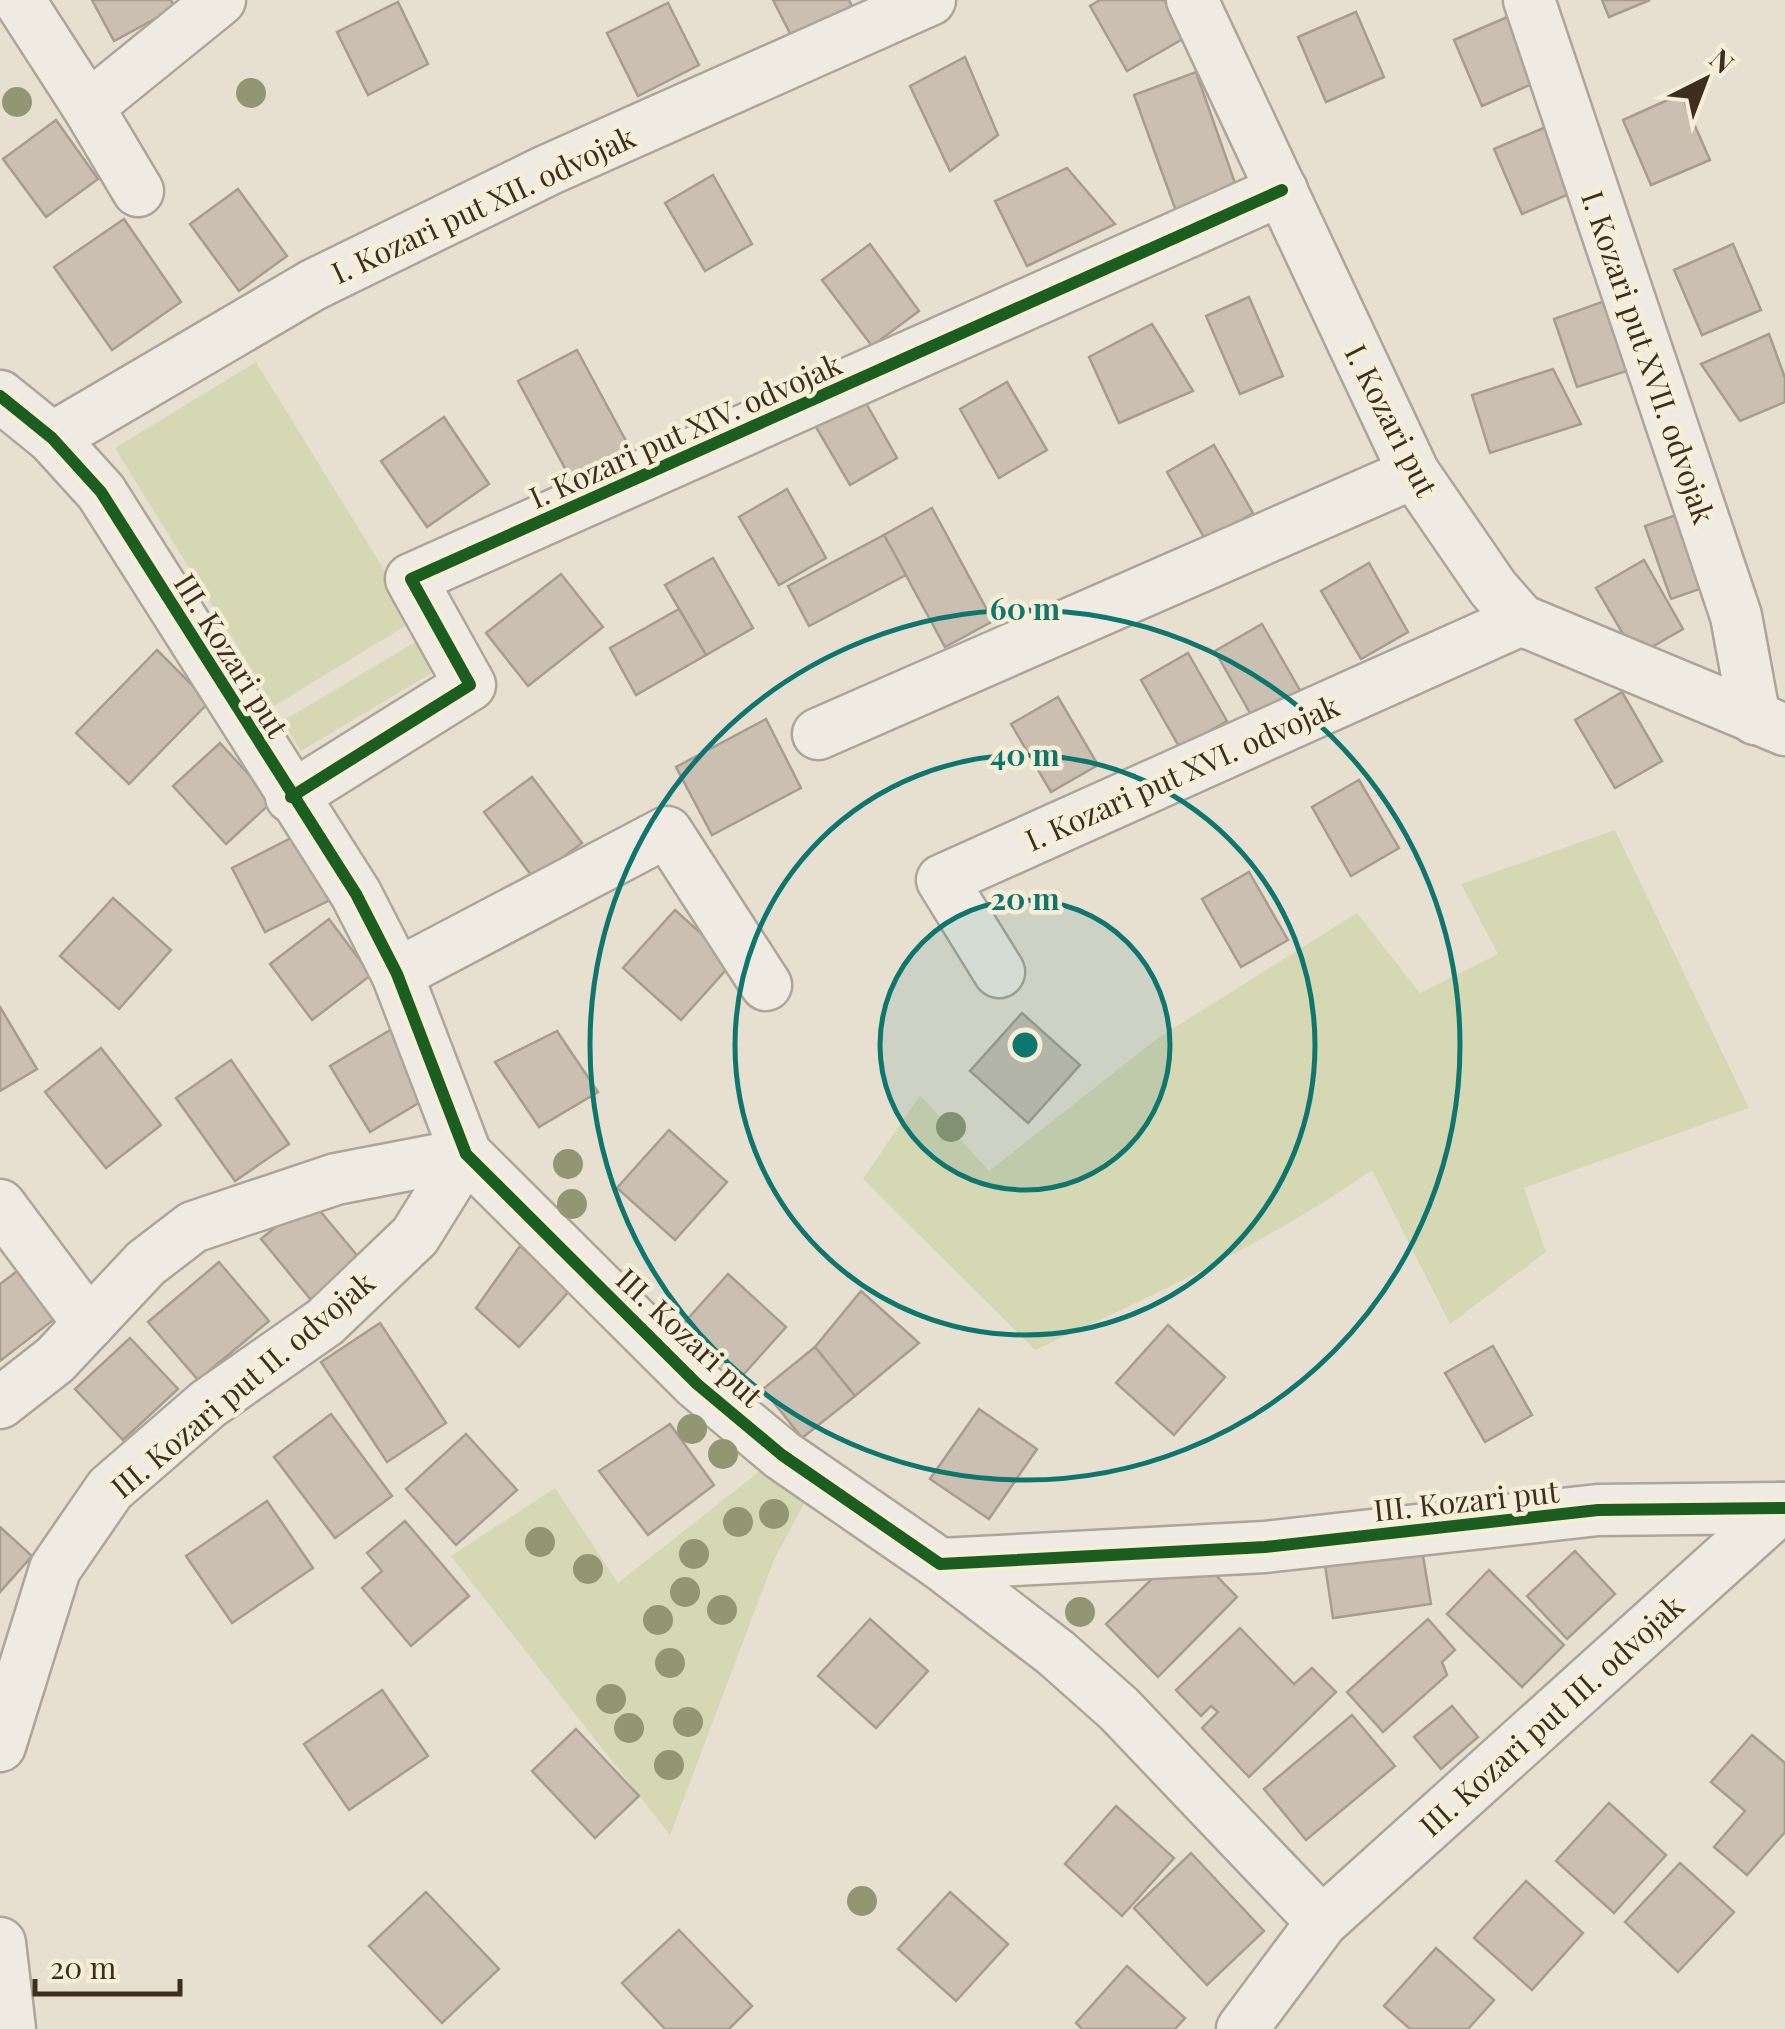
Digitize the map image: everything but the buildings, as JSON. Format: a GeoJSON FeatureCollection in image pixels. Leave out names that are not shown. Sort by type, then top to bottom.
{"type":"FeatureCollection","features":[{"type":"Feature","properties":{"kind":"street"},"geometry":{"type":"LineString","coordinates":[[18,0],[138,191]]}},
{"type":"Feature","properties":{"kind":"street"},"geometry":{"type":"LineString","coordinates":[[88,107],[220,0]]}},
{"type":"Feature","properties":{"kind":"street","name":"I. Kozari put XII. odvojak"},"geometry":{"type":"LineString","coordinates":[[52,438],[313,285],[548,170],[930,0]]}},
{"type":"Feature","properties":{"kind":"street","name":"I. Kozari put"},"geometry":{"type":"LineString","coordinates":[[1192,0],[1414,473],[1492,588],[1521,620],[1770,724]]}},
{"type":"Feature","properties":{"kind":"street","name":"I. Kozari put XVII. odvojak"},"geometry":{"type":"LineString","coordinates":[[1529,0],[1770,724]]}},
{"type":"Feature","properties":{"kind":"street","name":"I. Kozari put XIV. odvojak"},"geometry":{"type":"LineString","coordinates":[[291,798],[470,686],[411,579],[1282,190]]}},
{"type":"Feature","properties":{"kind":"street","name":"III. Kozari put"},"geometry":{"type":"LineString","coordinates":[[0,396],[52,438],[101,492],[291,798],[356,894],[397,974],[466,1154],[697,1384],[782,1455],[940,1564],[1265,1548],[1598,1510],[1783,1508]]}},
{"type":"Feature","properties":{"kind":"street"},"geometry":{"type":"LineString","coordinates":[[818,734],[1414,473]]}},
{"type":"Feature","properties":{"kind":"street","name":"I. Kozari put XVI. odvojak"},"geometry":{"type":"LineString","coordinates":[[1000,972],[942,880],[1521,620]]}},
{"type":"Feature","properties":{"kind":"street"},"geometry":{"type":"LineString","coordinates":[[397,974],[667,832],[766,985]]}},
{"type":"Feature","properties":{"kind":"street"},"geometry":{"type":"LineString","coordinates":[[0,1403],[55,1360],[146,1263],[193,1228],[336,1178],[466,1154]]}},
{"type":"Feature","properties":{"kind":"street","name":"III. Kozari put II. odvojak"},"geometry":{"type":"LineString","coordinates":[[0,1746],[54,1569],[110,1490],[208,1404],[325,1322],[416,1236],[466,1154]]}},
{"type":"Feature","properties":{"kind":"street"},"geometry":{"type":"LineString","coordinates":[[0,1205],[89,1324]]}},
{"type":"Feature","properties":{"kind":"street","name":"III. Kozari put III. odvojak"},"geometry":{"type":"LineString","coordinates":[[1260,2023],[1322,1922],[1783,1508]]}},
{"type":"Feature","properties":{"kind":"street"},"geometry":{"type":"LineString","coordinates":[[940,1564],[1056,1653],[1120,1709],[1322,1922]]}},
{"type":"Feature","properties":{"kind":"street"},"geometry":{"type":"LineString","coordinates":[[0,1944],[10,2029]]}},
{"type":"Feature","properties":{"kind":"green space"},"geometry":{"type":"Polygon","coordinates":[[[256,362],[415,620],[274,706],[115,448],[256,362]]]}},
{"type":"Feature","properties":{"kind":"green space"},"geometry":{"type":"Polygon","coordinates":[[[422,638],[440,668],[301,751],[283,721],[422,638]]]}},
{"type":"Feature","properties":{"kind":"green space"},"geometry":{"type":"Polygon","coordinates":[[[1615,830],[1749,1108],[1524,1188],[1546,1252],[1450,1324],[1372,1170],[1250,1245],[1035,1350],[863,1179],[920,1095],[989,1171],[1158,1038],[1357,913],[1420,993],[1498,954],[1461,884],[1615,830]]]}},
{"type":"Feature","properties":{"kind":"green space"},"geometry":{"type":"Polygon","coordinates":[[[765,1467],[809,1494],[774,1560],[670,1835],[451,1556],[555,1488],[618,1583],[765,1467]]]}},
{"type":"Feature","properties":{"kind":"cycle path"},"geometry":{"type":"LineString","coordinates":[[291,797],[470,685],[411,579],[1282,190]]}},
{"type":"Feature","properties":{"kind":"cycle path"},"geometry":{"type":"LineString","coordinates":[[0,396],[52,438],[101,492],[356,894],[397,974],[466,1154],[697,1384],[782,1455],[940,1564],[1265,1547],[1598,1510],[1785,1508]]}}]}
